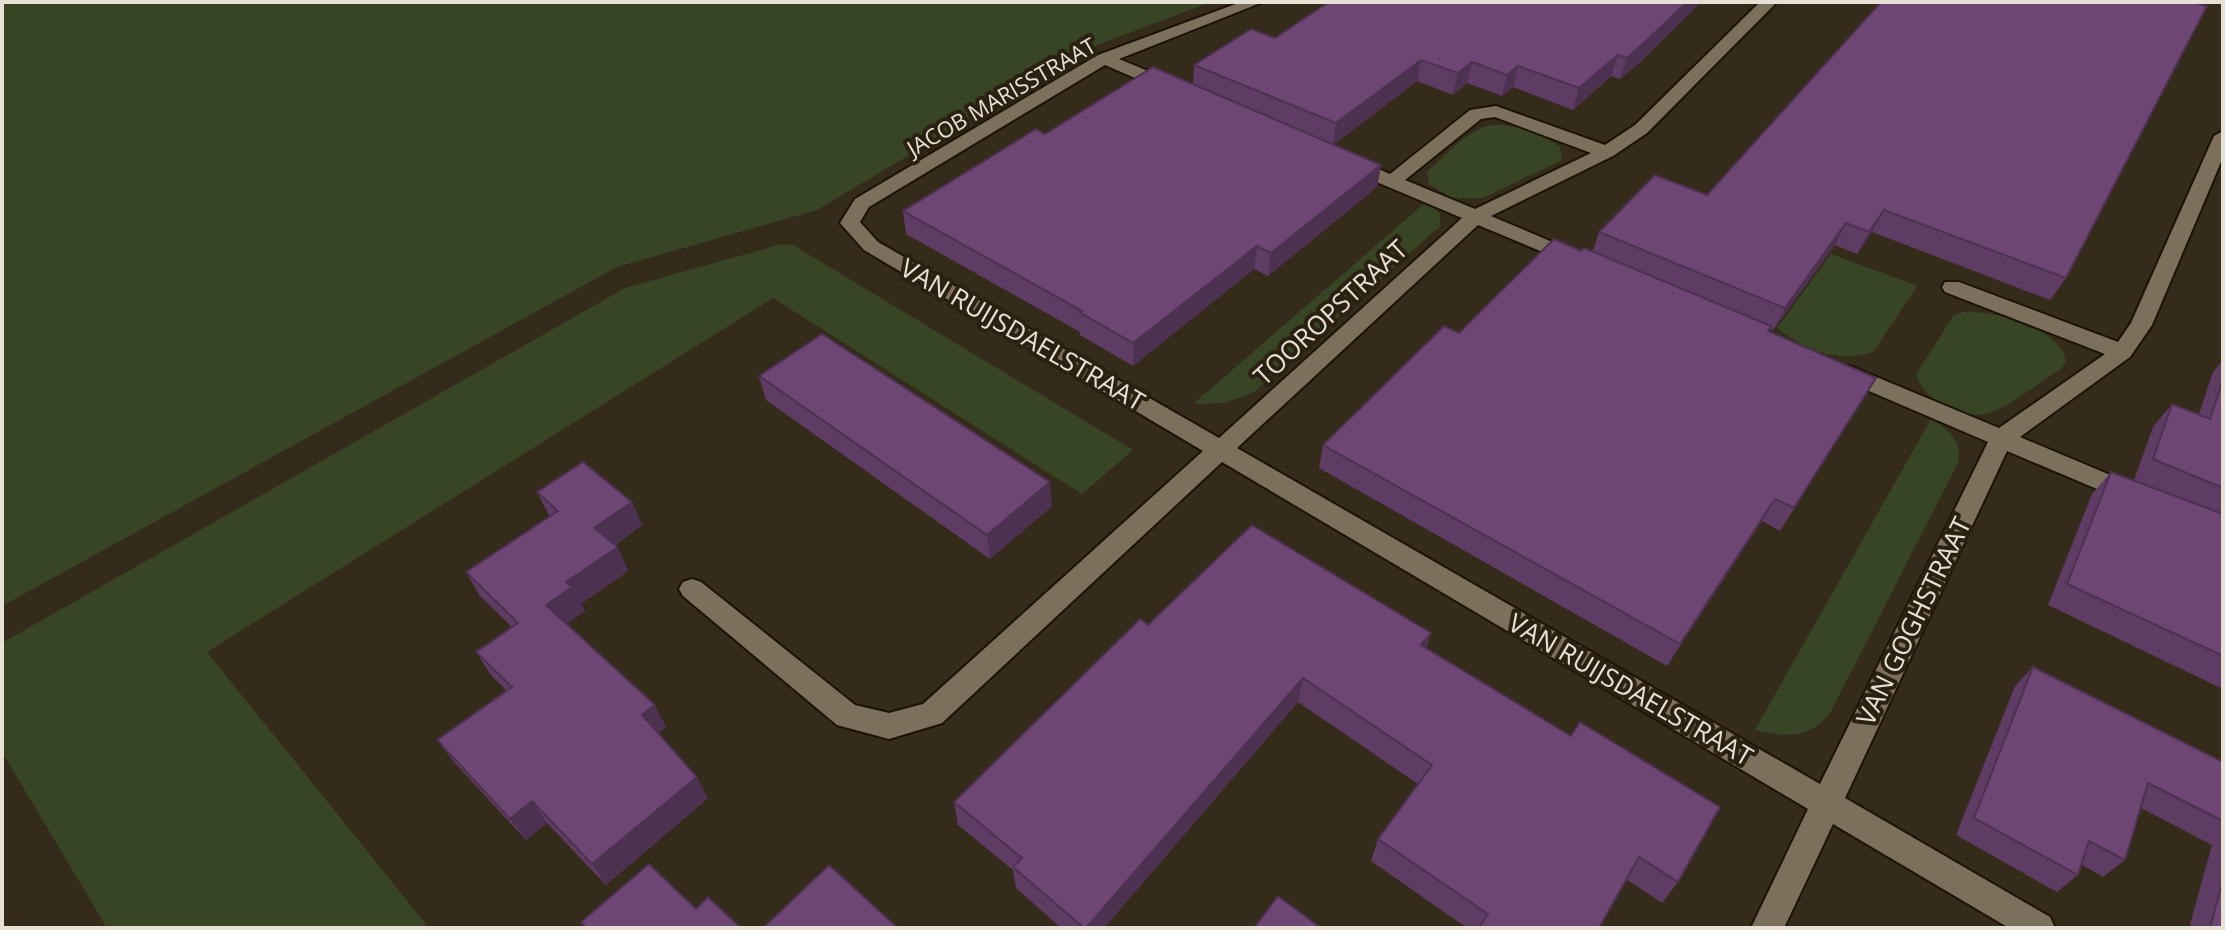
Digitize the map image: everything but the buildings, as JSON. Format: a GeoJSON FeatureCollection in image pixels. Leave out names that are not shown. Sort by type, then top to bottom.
{"type":"FeatureCollection","features":[{"type":"Feature","properties":{"kind":"street","name":"JACOB MARISSTRAAT"},"geometry":{"type":"LineString","coordinates":[[862,203],[1104,59],[1255,2]]}},
{"type":"Feature","properties":{"kind":"street","name":"TOOROPSTRAAT"},"geometry":{"type":"LineString","coordinates":[[1222,450],[1476,216],[1607,152],[1641,129],[1769,2]]}},
{"type":"Feature","properties":{"kind":"street"},"geometry":{"type":"LineString","coordinates":[[1104,59],[1187,94]]}},
{"type":"Feature","properties":{"kind":"street"},"geometry":{"type":"LineString","coordinates":[[1393,181],[1476,114],[1496,111],[1607,152]]}},
{"type":"Feature","properties":{"kind":"street","name":"VAN GOGHSTRAAT"},"geometry":{"type":"LineString","coordinates":[[1767,928],[2001,439],[2122,352],[2141,325],[2223,136]]}},
{"type":"Feature","properties":{"kind":"street"},"geometry":{"type":"LineString","coordinates":[[1324,152],[1590,265]]}},
{"type":"Feature","properties":{"kind":"street","name":"VAN RUIJSDAELSTRAAT"},"geometry":{"type":"LineString","coordinates":[[862,203],[850,223],[871,246],[2039,928]]}},
{"type":"Feature","properties":{"kind":"street"},"geometry":{"type":"LineString","coordinates":[[1952,287],[2122,352]]}},
{"type":"Feature","properties":{"kind":"street"},"geometry":{"type":"LineString","coordinates":[[1820,362],[2154,503]]}},
{"type":"Feature","properties":{"kind":"street"},"geometry":{"type":"LineString","coordinates":[[692,589],[847,716],[889,726],[932,714],[1222,450]]}},
{"type":"Feature","properties":{"kind":"green space"},"geometry":{"type":"Polygon","coordinates":[[[2,2],[1211,2],[1089,48],[817,210],[617,267],[2,606],[2,2]]]}},
{"type":"Feature","properties":{"kind":"green space"},"geometry":{"type":"Polygon","coordinates":[[[1494,125],[1520,128],[1545,138],[1560,147],[1562,160],[1483,198],[1452,198],[1429,184],[1427,172],[1450,150],[1475,131],[1494,125]]]}},
{"type":"Feature","properties":{"kind":"green space"},"geometry":{"type":"Polygon","coordinates":[[[1426,202],[1440,214],[1440,226],[1254,392],[1225,403],[1193,404],[1426,202]]]}},
{"type":"Feature","properties":{"kind":"green space"},"geometry":{"type":"Polygon","coordinates":[[[782,244],[793,245],[1133,450],[1082,494],[773,298],[207,652],[429,928],[107,928],[2,752],[2,643],[625,288],[782,244]]]}},
{"type":"Feature","properties":{"kind":"green space"},"geometry":{"type":"Polygon","coordinates":[[[1831,254],[1917,286],[1873,352],[1847,356],[1823,353],[1777,328],[1831,254]]]}},
{"type":"Feature","properties":{"kind":"green space"},"geometry":{"type":"Polygon","coordinates":[[[1963,312],[2008,318],[2040,331],[2062,350],[2066,362],[2061,369],[2022,396],[1989,413],[1972,414],[1944,404],[1925,391],[1916,374],[1954,315],[1963,312]]]}},
{"type":"Feature","properties":{"kind":"green space"},"geometry":{"type":"Polygon","coordinates":[[[1931,419],[1953,437],[1958,448],[1958,463],[1830,713],[1805,732],[1787,735],[1755,730],[1931,419]]]}}]}
